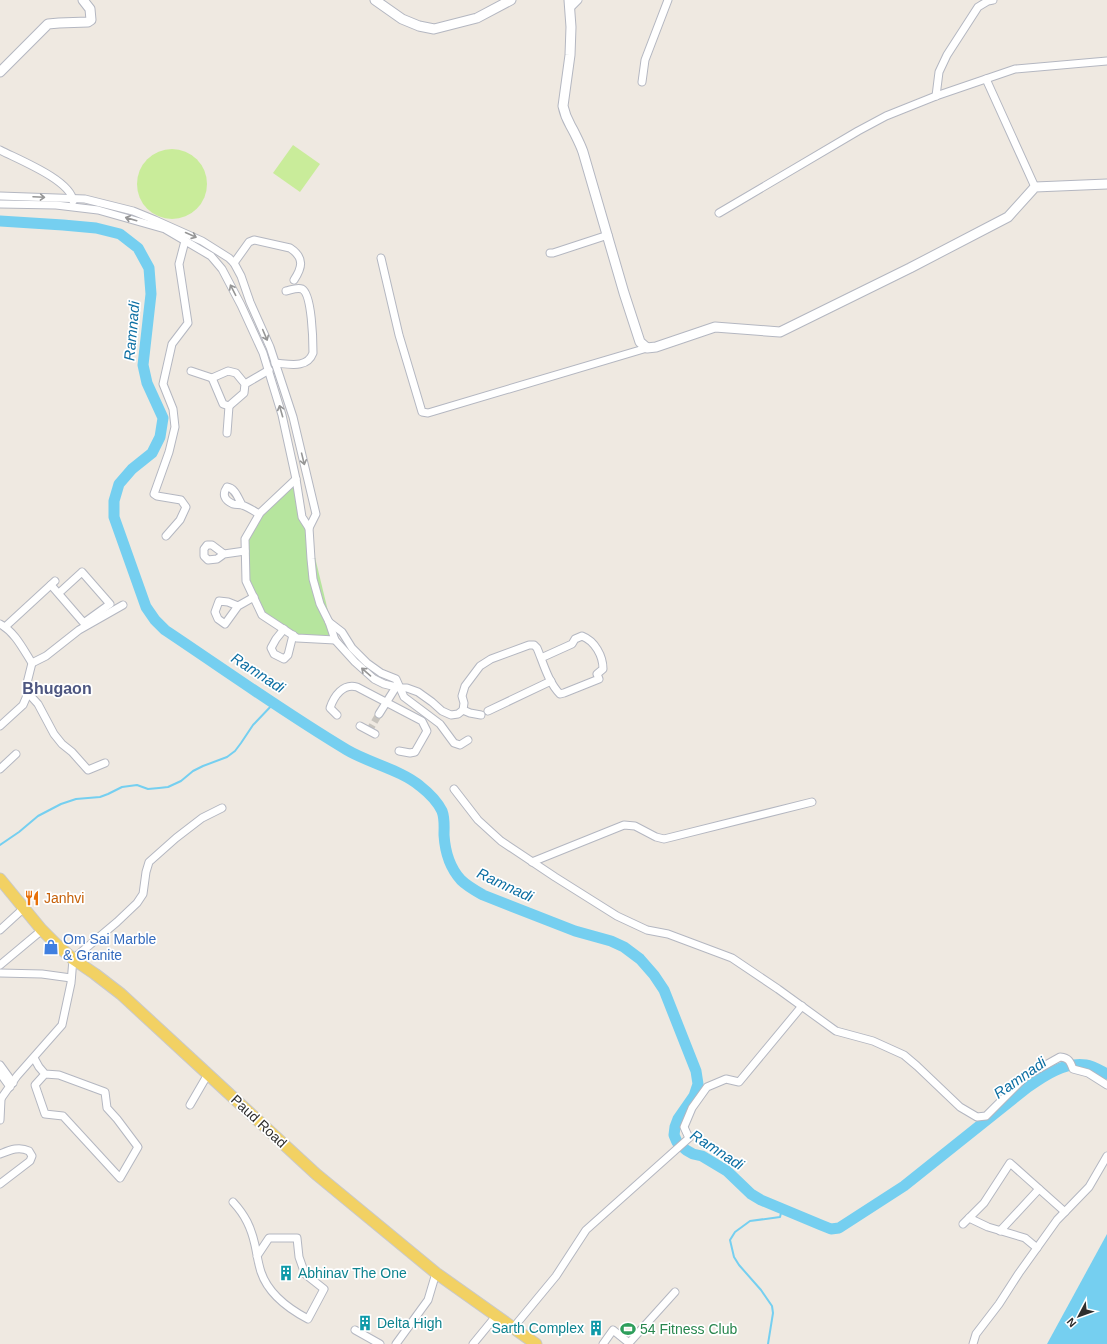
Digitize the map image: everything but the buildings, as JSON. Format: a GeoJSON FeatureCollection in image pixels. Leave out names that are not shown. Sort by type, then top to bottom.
{"type":"FeatureCollection","features":[{"type":"Feature","properties":{"kind":"main road","name":"Paud Road"},"geometry":{"type":"LineString","coordinates":[[0,879],[42,930],[73,959],[121,994],[316,1174],[436,1273],[536,1344]]}},
{"type":"Feature","properties":{"kind":"street"},"geometry":{"type":"LineString","coordinates":[[0,72],[48,24],[88,22],[91,20],[90,9],[83,0]]}},
{"type":"Feature","properties":{"kind":"street"},"geometry":{"type":"LineString","coordinates":[[375,0],[402,19],[419,26],[434,29],[477,18],[511,0]]}},
{"type":"Feature","properties":{"kind":"street"},"geometry":{"type":"LineString","coordinates":[[578,0],[569,4],[571,27],[570,55],[563,106],[567,122],[575,133],[584,152],[624,293],[640,342],[647,348]]}},
{"type":"Feature","properties":{"kind":"street"},"geometry":{"type":"LineString","coordinates":[[642,82],[645,60],[668,0]]}},
{"type":"Feature","properties":{"kind":"street"},"geometry":{"type":"LineString","coordinates":[[936,96],[939,72],[947,55],[978,7],[988,1],[993,0]]}},
{"type":"Feature","properties":{"kind":"street"},"geometry":{"type":"LineString","coordinates":[[719,213],[858,131],[886,116],[936,96],[1015,69],[1107,61]]}},
{"type":"Feature","properties":{"kind":"street"},"geometry":{"type":"LineString","coordinates":[[986,79],[1035,188]]}},
{"type":"Feature","properties":{"kind":"street"},"geometry":{"type":"LineString","coordinates":[[0,150],[48,173],[68,189],[73,198],[73,207]]}},
{"type":"Feature","properties":{"kind":"street"},"geometry":{"type":"LineString","coordinates":[[381,258],[399,335],[422,412],[428,413],[647,348],[656,348],[715,327],[780,332],[910,268],[1008,217],[1035,188],[1107,184]]}},
{"type":"Feature","properties":{"kind":"street"},"geometry":{"type":"LineString","coordinates":[[0,196],[85,199],[133,211],[202,241],[229,258],[234,264],[241,276],[275,363],[293,417],[316,514],[309,528],[313,579],[320,604],[329,622],[335,640],[355,662],[374,679],[384,684],[407,688],[418,692],[450,715],[458,714],[463,710],[464,703],[462,696],[465,686],[480,666],[491,659],[529,645],[537,648],[541,658],[551,680],[556,690],[560,694],[598,679],[597,674],[603,670],[603,662],[595,645],[588,638],[582,636],[575,639],[572,644],[541,658]]}},
{"type":"Feature","properties":{"kind":"street"},"geometry":{"type":"LineString","coordinates":[[0,204],[56,205],[98,210],[165,229],[211,256],[222,269],[264,353],[282,415],[296,479],[302,518],[309,528]]}},
{"type":"Feature","properties":{"kind":"street"},"geometry":{"type":"LineString","coordinates":[[550,253],[608,236]]}},
{"type":"Feature","properties":{"kind":"street"},"geometry":{"type":"LineString","coordinates":[[234,264],[249,242],[254,240],[290,248],[295,252],[301,266],[300,271],[294,280]]}},
{"type":"Feature","properties":{"kind":"street"},"geometry":{"type":"LineString","coordinates":[[166,536],[180,520],[186,507],[181,500],[157,496],[154,494],[169,452],[175,427],[173,409],[164,384],[172,344],[188,322],[179,264],[185,241]]}},
{"type":"Feature","properties":{"kind":"street"},"geometry":{"type":"LineString","coordinates":[[211,256],[215,248]]}},
{"type":"Feature","properties":{"kind":"street"},"geometry":{"type":"LineString","coordinates":[[275,363],[302,364],[311,359],[313,353],[309,307],[306,294],[303,290],[298,288],[286,291]]}},
{"type":"Feature","properties":{"kind":"street"},"geometry":{"type":"LineString","coordinates":[[245,384],[269,370]]}},
{"type":"Feature","properties":{"kind":"street"},"geometry":{"type":"LineString","coordinates":[[191,371],[212,378],[228,371],[236,373],[245,384],[244,393],[229,406],[227,433]]}},
{"type":"Feature","properties":{"kind":"street"},"geometry":{"type":"LineString","coordinates":[[212,378],[223,404],[229,406]]}},
{"type":"Feature","properties":{"kind":"street"},"geometry":{"type":"LineString","coordinates":[[296,479],[259,514],[245,539],[246,582],[262,615],[297,638],[335,640]]}},
{"type":"Feature","properties":{"kind":"street"},"geometry":{"type":"LineString","coordinates":[[242,505],[259,514]]}},
{"type":"Feature","properties":{"kind":"street"},"geometry":{"type":"LineString","coordinates":[[224,554],[245,551]]}},
{"type":"Feature","properties":{"kind":"street"},"geometry":{"type":"LineString","coordinates":[[0,726],[23,706],[28,693],[27,683],[32,663],[20,643],[3,626],[53,583],[58,592],[83,622],[86,622],[110,604],[82,572],[58,592]]}},
{"type":"Feature","properties":{"kind":"street"},"geometry":{"type":"LineString","coordinates":[[238,606],[254,597]]}},
{"type":"Feature","properties":{"kind":"street"},"geometry":{"type":"LineString","coordinates":[[32,663],[46,656],[79,630],[123,605]]}},
{"type":"Feature","properties":{"kind":"street"},"geometry":{"type":"LineString","coordinates":[[329,622],[342,632],[352,648],[367,663],[381,673],[396,679],[398,687],[404,697],[440,724],[454,743],[460,745],[468,740]]}},
{"type":"Feature","properties":{"kind":"street"},"geometry":{"type":"LineString","coordinates":[[284,629],[271,648],[274,654],[284,659],[288,654],[294,635]]}},
{"type":"Feature","properties":{"kind":"street"},"geometry":{"type":"LineString","coordinates":[[463,710],[470,713],[485,713],[551,680]]}},
{"type":"Feature","properties":{"kind":"street"},"geometry":{"type":"LineString","coordinates":[[337,714],[330,708],[332,702],[339,692],[352,685],[357,686],[422,721],[427,731],[415,752],[410,753],[399,750]]}},
{"type":"Feature","properties":{"kind":"street"},"geometry":{"type":"LineString","coordinates":[[380,714],[398,687]]}},
{"type":"Feature","properties":{"kind":"street"},"geometry":{"type":"LineString","coordinates":[[28,693],[38,704],[54,734],[88,770],[105,763]]}},
{"type":"Feature","properties":{"kind":"street"},"geometry":{"type":"LineString","coordinates":[[360,726],[375,734]]}},
{"type":"Feature","properties":{"kind":"street"},"geometry":{"type":"LineString","coordinates":[[0,769],[16,754]]}},
{"type":"Feature","properties":{"kind":"street"},"geometry":{"type":"LineString","coordinates":[[454,789],[478,820],[501,841],[617,916],[647,930],[668,934],[732,958],[836,1031],[873,1041],[904,1055],[960,1107],[977,1117],[986,1116],[1026,1076],[1060,1057],[1065,1057],[1072,1066],[1088,1073],[1107,1085]]}},
{"type":"Feature","properties":{"kind":"street"},"geometry":{"type":"LineString","coordinates":[[532,862],[624,825],[635,826],[656,837],[664,839],[812,802]]}},
{"type":"Feature","properties":{"kind":"street"},"geometry":{"type":"LineString","coordinates":[[0,1120],[0,1099],[12,1085],[17,1076],[62,1025],[73,959],[137,903],[143,894],[149,862],[176,838],[202,818],[222,808]]}},
{"type":"Feature","properties":{"kind":"street"},"geometry":{"type":"LineString","coordinates":[[0,930],[24,908]]}},
{"type":"Feature","properties":{"kind":"street"},"geometry":{"type":"LineString","coordinates":[[0,965],[42,930]]}},
{"type":"Feature","properties":{"kind":"street"},"geometry":{"type":"LineString","coordinates":[[0,973],[42,974],[71,978]]}},
{"type":"Feature","properties":{"kind":"street"},"geometry":{"type":"LineString","coordinates":[[513,1328],[556,1276],[586,1230],[689,1138],[684,1127],[692,1108],[707,1087],[726,1079],[739,1082],[802,1006]]}},
{"type":"Feature","properties":{"kind":"street"},"geometry":{"type":"LineString","coordinates":[[34,1058],[45,1074],[59,1075],[105,1092],[107,1108],[138,1147],[120,1178],[63,1116],[45,1114],[35,1085],[45,1074]]}},
{"type":"Feature","properties":{"kind":"street"},"geometry":{"type":"LineString","coordinates":[[1,1070],[12,1085]]}},
{"type":"Feature","properties":{"kind":"street"},"geometry":{"type":"LineString","coordinates":[[190,1105],[208,1074]]}},
{"type":"Feature","properties":{"kind":"street"},"geometry":{"type":"LineString","coordinates":[[0,1154],[15,1148],[24,1148],[29,1151],[32,1156],[30,1161],[0,1184]]}},
{"type":"Feature","properties":{"kind":"street"},"geometry":{"type":"LineString","coordinates":[[973,1344],[976,1334],[999,1304],[1019,1273],[1057,1220],[1089,1187],[1107,1156]]}},
{"type":"Feature","properties":{"kind":"street"},"geometry":{"type":"LineString","coordinates":[[963,1224],[984,1204],[1010,1163],[1065,1212]]}},
{"type":"Feature","properties":{"kind":"street"},"geometry":{"type":"LineString","coordinates":[[1000,1230],[1039,1189]]}},
{"type":"Feature","properties":{"kind":"street"},"geometry":{"type":"LineString","coordinates":[[233,1202],[244,1215],[255,1244],[257,1256],[261,1273],[270,1288],[282,1302],[308,1319],[324,1289],[305,1274],[299,1258],[297,1238],[269,1238],[257,1256]]}},
{"type":"Feature","properties":{"kind":"street"},"geometry":{"type":"LineString","coordinates":[[969,1218],[1024,1238],[1037,1248]]}},
{"type":"Feature","properties":{"kind":"street"},"geometry":{"type":"LineString","coordinates":[[396,1344],[428,1300],[436,1273]]}},
{"type":"Feature","properties":{"kind":"street"},"geometry":{"type":"LineString","coordinates":[[603,1344],[613,1330],[630,1344],[675,1292]]}},
{"type":"Feature","properties":{"kind":"street"},"geometry":{"type":"LineString","coordinates":[[473,1344],[496,1316]]}},
{"type":"Feature","properties":{"kind":"street"},"geometry":{"type":"LineString","coordinates":[[355,1330],[380,1344]]}},
{"type":"Feature","properties":{"kind":"green space"},"geometry":{"type":"Polygon","coordinates":[[[293,145],[320,164],[300,192],[273,173],[293,145]]]}},
{"type":"Feature","properties":{"kind":"green space"},"geometry":{"type":"Polygon","coordinates":[[[172,149],[185,152],[197,159],[204,171],[207,184],[204,197],[197,209],[185,216],[172,219],[159,216],[147,209],[140,197],[137,184],[140,171],[147,159],[159,152],[172,149]]]}},
{"type":"Feature","properties":{"kind":"green space"},"geometry":{"type":"Polygon","coordinates":[[[296,479],[335,640],[297,638],[262,615],[246,581],[245,539],[260,513],[296,479]]]}},
{"type":"Feature","properties":{"kind":"water"},"geometry":{"type":"Polygon","coordinates":[[[1107,1234],[1107,1344],[1047,1344],[1107,1234]]]}},
{"type":"Feature","properties":{"kind":"waterway","name":"Ramnadi"},"geometry":{"type":"LineString","coordinates":[[0,221],[96,228],[120,234],[138,248],[149,268],[151,294],[143,365],[147,383],[163,418],[160,437],[152,453],[132,469],[119,484],[114,501],[114,517],[146,607],[155,620],[165,630],[324,736],[356,755],[404,775],[430,794],[442,811],[444,820],[444,835],[449,859],[457,875],[469,886],[483,895],[575,931],[611,941],[624,947],[640,959],[654,975],[664,990],[696,1071],[698,1084],[694,1096],[678,1119],[675,1127],[674,1135],[677,1142],[686,1150],[693,1154],[702,1156],[727,1171],[751,1194],[761,1200],[831,1229],[839,1228],[904,1186],[1041,1078],[1055,1070],[1070,1065],[1091,1066],[1107,1074]]}},
{"type":"Feature","properties":{"kind":"waterway"},"geometry":{"type":"LineString","coordinates":[[0,845],[38,816],[61,804],[76,799],[100,797],[122,787],[137,785],[148,789],[159,788],[168,787],[181,781],[193,771],[227,757],[235,751],[253,725],[274,703]]}},
{"type":"Feature","properties":{"kind":"waterway"},"geometry":{"type":"LineString","coordinates":[[768,1344],[773,1313],[772,1306],[761,1290],[739,1265],[734,1257],[730,1240],[735,1232],[750,1221],[780,1217],[782,1209]]}},
{"type":"Feature","properties":{"kind":"tunnel"},"geometry":{"type":"LineString","coordinates":[[369,731],[379,714]]}},
{"type":"Feature","properties":{"kind":"place","name":"Janhvi"},"geometry":{"type":"Point","coordinates":[32,898]}},
{"type":"Feature","properties":{"kind":"place","name":"Om Sai Marble & Granite"},"geometry":{"type":"Point","coordinates":[51,947]}},
{"type":"Feature","properties":{"kind":"place","name":"Abhinav The One"},"geometry":{"type":"Point","coordinates":[286,1273]}},
{"type":"Feature","properties":{"kind":"place","name":"Delta High"},"geometry":{"type":"Point","coordinates":[365,1323]}},
{"type":"Feature","properties":{"kind":"place","name":"Sarth Complex"},"geometry":{"type":"Point","coordinates":[596,1328]}},
{"type":"Feature","properties":{"kind":"place","name":"54 Fitness Club"},"geometry":{"type":"Point","coordinates":[628,1329]}},
{"type":"Feature","properties":{"kind":"district","name":"Bhugaon"},"geometry":{"type":"Point","coordinates":[57,688]}}]}
